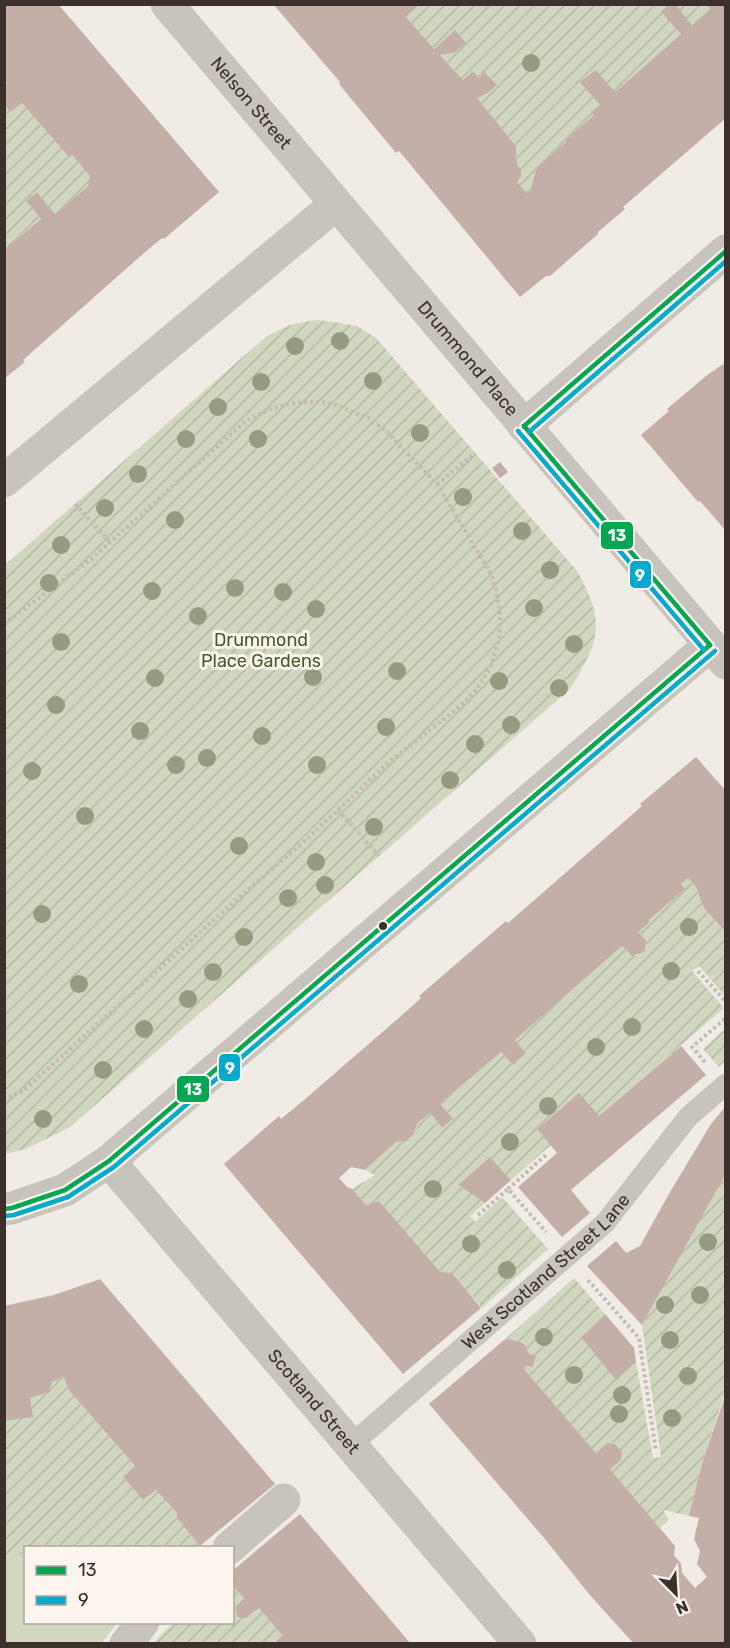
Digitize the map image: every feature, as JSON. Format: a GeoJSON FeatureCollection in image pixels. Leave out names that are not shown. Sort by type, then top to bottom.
{"type":"FeatureCollection","features":[{"type":"Feature","properties":{"kind":"street","name":"Nelson Street"},"geometry":{"type":"LineString","coordinates":[[167,4],[336,204]]}},
{"type":"Feature","properties":{"kind":"street","name":"Drummond Place"},"geometry":{"type":"LineString","coordinates":[[4,1209],[12,1209],[65,1190],[109,1161],[718,654],[336,204]]}},
{"type":"Feature","properties":{"kind":"street"},"geometry":{"type":"LineString","coordinates":[[4,481],[336,204]]}},
{"type":"Feature","properties":{"kind":"street"},"geometry":{"type":"LineString","coordinates":[[524,426],[726,251]]}},
{"type":"Feature","properties":{"kind":"street","name":"Scotland Street"},"geometry":{"type":"LineString","coordinates":[[109,1161],[520,1644]]}},
{"type":"Feature","properties":{"kind":"street"},"geometry":{"type":"LineString","coordinates":[[232,1546],[284,1500]]}},
{"type":"Feature","properties":{"kind":"street"},"geometry":{"type":"LineString","coordinates":[[126,1644],[143,1624]]}},
{"type":"Feature","properties":{"kind":"lane","name":"West Scotland Street Lane"},"geometry":{"type":"LineString","coordinates":[[351,1445],[605,1222],[688,1117],[725,1085]]}},
{"type":"Feature","properties":{"kind":"path"},"geometry":{"type":"LineString","coordinates":[[4,624],[90,560],[247,420],[287,404],[305,402],[323,402],[339,406],[370,419],[387,432],[437,484],[490,574],[496,590],[500,614],[499,640],[490,668],[474,693],[389,762],[306,840],[23,1092],[4,1099]]}},
{"type":"Feature","properties":{"kind":"path"},"geometry":{"type":"LineString","coordinates":[[437,484],[475,453]]}},
{"type":"Feature","properties":{"kind":"path"},"geometry":{"type":"LineString","coordinates":[[75,504],[110,542]]}},
{"type":"Feature","properties":{"kind":"path"},"geometry":{"type":"LineString","coordinates":[[338,810],[379,856]]}},
{"type":"Feature","properties":{"kind":"path"},"geometry":{"type":"LineString","coordinates":[[698,971],[726,1002]]}},
{"type":"Feature","properties":{"kind":"path"},"geometry":{"type":"LineString","coordinates":[[725,1085],[692,1047],[726,1018]]}},
{"type":"Feature","properties":{"kind":"path"},"geometry":{"type":"LineString","coordinates":[[478,1215],[548,1153]]}},
{"type":"Feature","properties":{"kind":"path"},"geometry":{"type":"LineString","coordinates":[[508,1189],[639,1338],[656,1451]]}},
{"type":"Feature","properties":{"kind":"green space"},"geometry":{"type":"Polygon","coordinates":[[[420,4],[669,5],[662,12],[681,34],[615,92],[597,71],[581,82],[600,105],[592,112],[594,115],[537,167],[530,191],[527,193],[517,182],[521,176],[521,170],[517,164],[516,146],[477,98],[488,93],[496,85],[486,72],[479,78],[473,71],[463,80],[440,55],[454,53],[466,43],[455,31],[434,49],[406,17],[420,4]]]}},
{"type":"Feature","properties":{"kind":"green space"},"geometry":{"type":"Polygon","coordinates":[[[675,5],[706,5],[710,9],[692,25],[675,5]]]}},
{"type":"Feature","properties":{"kind":"green space"},"geometry":{"type":"Polygon","coordinates":[[[22,103],[69,157],[72,155],[90,176],[88,186],[55,214],[37,192],[26,201],[41,219],[5,250],[4,105],[11,112],[22,103]]]}},
{"type":"Feature","properties":{"kind":"green space","name":"Drummond Place Gardens"},"geometry":{"type":"Polygon","coordinates":[[[315,320],[357,326],[376,338],[577,571],[592,604],[596,631],[593,644],[570,689],[70,1127],[26,1149],[5,1154],[5,565],[267,336],[290,325],[315,320]]]}},
{"type":"Feature","properties":{"kind":"green space"},"geometry":{"type":"Polygon","coordinates":[[[688,878],[696,887],[704,908],[725,933],[723,945],[725,948],[725,996],[699,966],[692,971],[724,1008],[599,1116],[578,1094],[537,1129],[551,1145],[511,1180],[490,1157],[458,1185],[485,1203],[470,1216],[475,1222],[502,1197],[548,1249],[482,1308],[452,1273],[440,1272],[366,1205],[352,1189],[375,1175],[365,1170],[396,1142],[407,1141],[411,1138],[417,1124],[430,1113],[442,1128],[452,1120],[440,1104],[501,1052],[513,1065],[526,1053],[515,1040],[622,946],[632,956],[641,954],[646,940],[638,932],[685,889],[681,884],[688,878]]]}},
{"type":"Feature","properties":{"kind":"green space"},"geometry":{"type":"Polygon","coordinates":[[[725,1029],[725,1061],[719,1067],[703,1049],[725,1029]]]}},
{"type":"Feature","properties":{"kind":"green space"},"geometry":{"type":"Polygon","coordinates":[[[725,1173],[725,1393],[703,1460],[689,1516],[663,1510],[669,1520],[660,1528],[610,1469],[621,1460],[622,1452],[615,1444],[607,1443],[596,1453],[524,1369],[526,1366],[533,1367],[536,1355],[529,1354],[525,1346],[519,1342],[504,1340],[574,1278],[606,1315],[581,1337],[616,1379],[636,1362],[653,1458],[661,1457],[642,1325],[725,1173]]]}},
{"type":"Feature","properties":{"kind":"green space"},"geometry":{"type":"Polygon","coordinates":[[[64,1377],[68,1389],[135,1466],[123,1477],[143,1500],[156,1490],[177,1513],[177,1518],[200,1546],[80,1546],[78,1544],[75,1546],[24,1546],[24,1555],[5,1557],[4,1421],[30,1398],[50,1392],[52,1382],[64,1377]]]}},
{"type":"Feature","properties":{"kind":"green space"},"geometry":{"type":"Polygon","coordinates":[[[24,1555],[24,1624],[116,1624],[102,1643],[5,1643],[5,1557],[24,1555]]]}},
{"type":"Feature","properties":{"kind":"green space"},"geometry":{"type":"Polygon","coordinates":[[[234,1586],[244,1598],[235,1607],[238,1617],[244,1618],[259,1608],[282,1635],[273,1643],[152,1644],[172,1624],[234,1624],[234,1586]]]}},
{"type":"Feature","properties":{"kind":"building"},"geometry":{"type":"Polygon","coordinates":[[[4,4],[58,4],[219,192],[144,253],[4,379],[4,250],[41,219],[26,201],[37,192],[55,214],[88,186],[90,176],[72,155],[69,157],[22,103],[11,112],[4,105],[4,85],[7,83],[4,79],[4,4]]]}},
{"type":"Feature","properties":{"kind":"building"},"geometry":{"type":"Polygon","coordinates":[[[273,4],[420,4],[406,17],[434,49],[455,30],[466,43],[454,53],[440,55],[463,80],[473,71],[479,78],[485,72],[497,85],[488,93],[477,98],[516,146],[517,164],[521,170],[521,176],[517,182],[527,193],[530,191],[537,167],[594,115],[591,112],[600,105],[580,82],[596,70],[615,92],[681,34],[661,12],[669,4],[675,4],[692,25],[710,9],[706,4],[726,4],[726,118],[623,207],[625,209],[550,276],[546,276],[520,297],[399,151],[396,153],[339,84],[340,82],[273,4]]]}},
{"type":"Feature","properties":{"kind":"building"},"geometry":{"type":"Polygon","coordinates":[[[726,362],[726,531],[641,435],[669,411],[667,409],[726,362]]]}},
{"type":"Feature","properties":{"kind":"building"},"geometry":{"type":"Polygon","coordinates":[[[500,462],[508,472],[500,478],[492,468],[500,462]]]}},
{"type":"Feature","properties":{"kind":"building"},"geometry":{"type":"Polygon","coordinates":[[[696,757],[726,791],[726,933],[704,908],[696,887],[688,878],[681,884],[685,889],[638,932],[646,940],[645,950],[642,953],[632,956],[622,946],[515,1040],[526,1053],[513,1065],[501,1052],[440,1104],[453,1119],[442,1128],[430,1113],[417,1124],[414,1134],[407,1141],[396,1142],[365,1170],[351,1167],[339,1178],[366,1205],[379,1201],[440,1272],[452,1273],[481,1308],[403,1374],[224,1164],[279,1116],[281,1119],[304,1100],[421,998],[419,996],[506,921],[508,923],[642,806],[640,804],[696,757]]]}},
{"type":"Feature","properties":{"kind":"building"},"geometry":{"type":"Polygon","coordinates":[[[681,1046],[706,1075],[571,1190],[590,1213],[562,1237],[518,1187],[557,1153],[537,1129],[579,1093],[599,1116],[681,1046]]]}},
{"type":"Feature","properties":{"kind":"building"},"geometry":{"type":"Polygon","coordinates":[[[726,1106],[726,1173],[642,1325],[587,1266],[616,1241],[626,1253],[640,1246],[711,1124],[726,1106]]]}},
{"type":"Feature","properties":{"kind":"building"},"geometry":{"type":"Polygon","coordinates":[[[490,1157],[511,1180],[485,1203],[458,1185],[490,1157]]]}},
{"type":"Feature","properties":{"kind":"building"},"geometry":{"type":"Polygon","coordinates":[[[100,1279],[275,1484],[200,1546],[177,1518],[177,1513],[156,1490],[143,1500],[123,1477],[135,1466],[68,1389],[64,1377],[52,1382],[50,1392],[30,1398],[33,1417],[4,1421],[4,1306],[54,1295],[100,1279]]]}},
{"type":"Feature","properties":{"kind":"building"},"geometry":{"type":"Polygon","coordinates":[[[606,1315],[634,1348],[636,1362],[616,1380],[581,1337],[606,1315]]]}},
{"type":"Feature","properties":{"kind":"building"},"geometry":{"type":"Polygon","coordinates":[[[510,1339],[525,1345],[529,1354],[536,1355],[533,1367],[526,1366],[524,1369],[596,1453],[607,1443],[615,1444],[622,1452],[621,1460],[610,1469],[675,1546],[674,1555],[681,1564],[682,1573],[695,1588],[707,1577],[697,1564],[700,1551],[694,1539],[699,1518],[689,1516],[703,1460],[726,1394],[726,1644],[634,1644],[429,1404],[504,1340],[510,1339]]]}},
{"type":"Feature","properties":{"kind":"building"},"geometry":{"type":"Polygon","coordinates":[[[300,1514],[411,1644],[273,1644],[282,1635],[259,1608],[246,1618],[237,1616],[235,1607],[244,1598],[234,1587],[234,1569],[300,1514]]]}},
{"type":"Feature","properties":{"kind":"transit line","name":"13"},"geometry":{"type":"LineString","coordinates":[[524,426],[726,251]]}},
{"type":"Feature","properties":{"kind":"transit line","name":"9"},"geometry":{"type":"LineString","coordinates":[[529,432],[726,261]]}},
{"type":"Feature","properties":{"kind":"transit line","name":"13"},"geometry":{"type":"LineString","coordinates":[[524,426],[710,645]]}},
{"type":"Feature","properties":{"kind":"transit line","name":"9"},"geometry":{"type":"LineString","coordinates":[[518,431],[704,650]]}},
{"type":"Feature","properties":{"kind":"transit line","name":"13"},"geometry":{"type":"LineString","coordinates":[[4,1209],[65,1190],[109,1161],[710,645]]}},
{"type":"Feature","properties":{"kind":"transit line","name":"9"},"geometry":{"type":"LineString","coordinates":[[5,1216],[68,1197],[114,1167],[715,651]]}}]}
